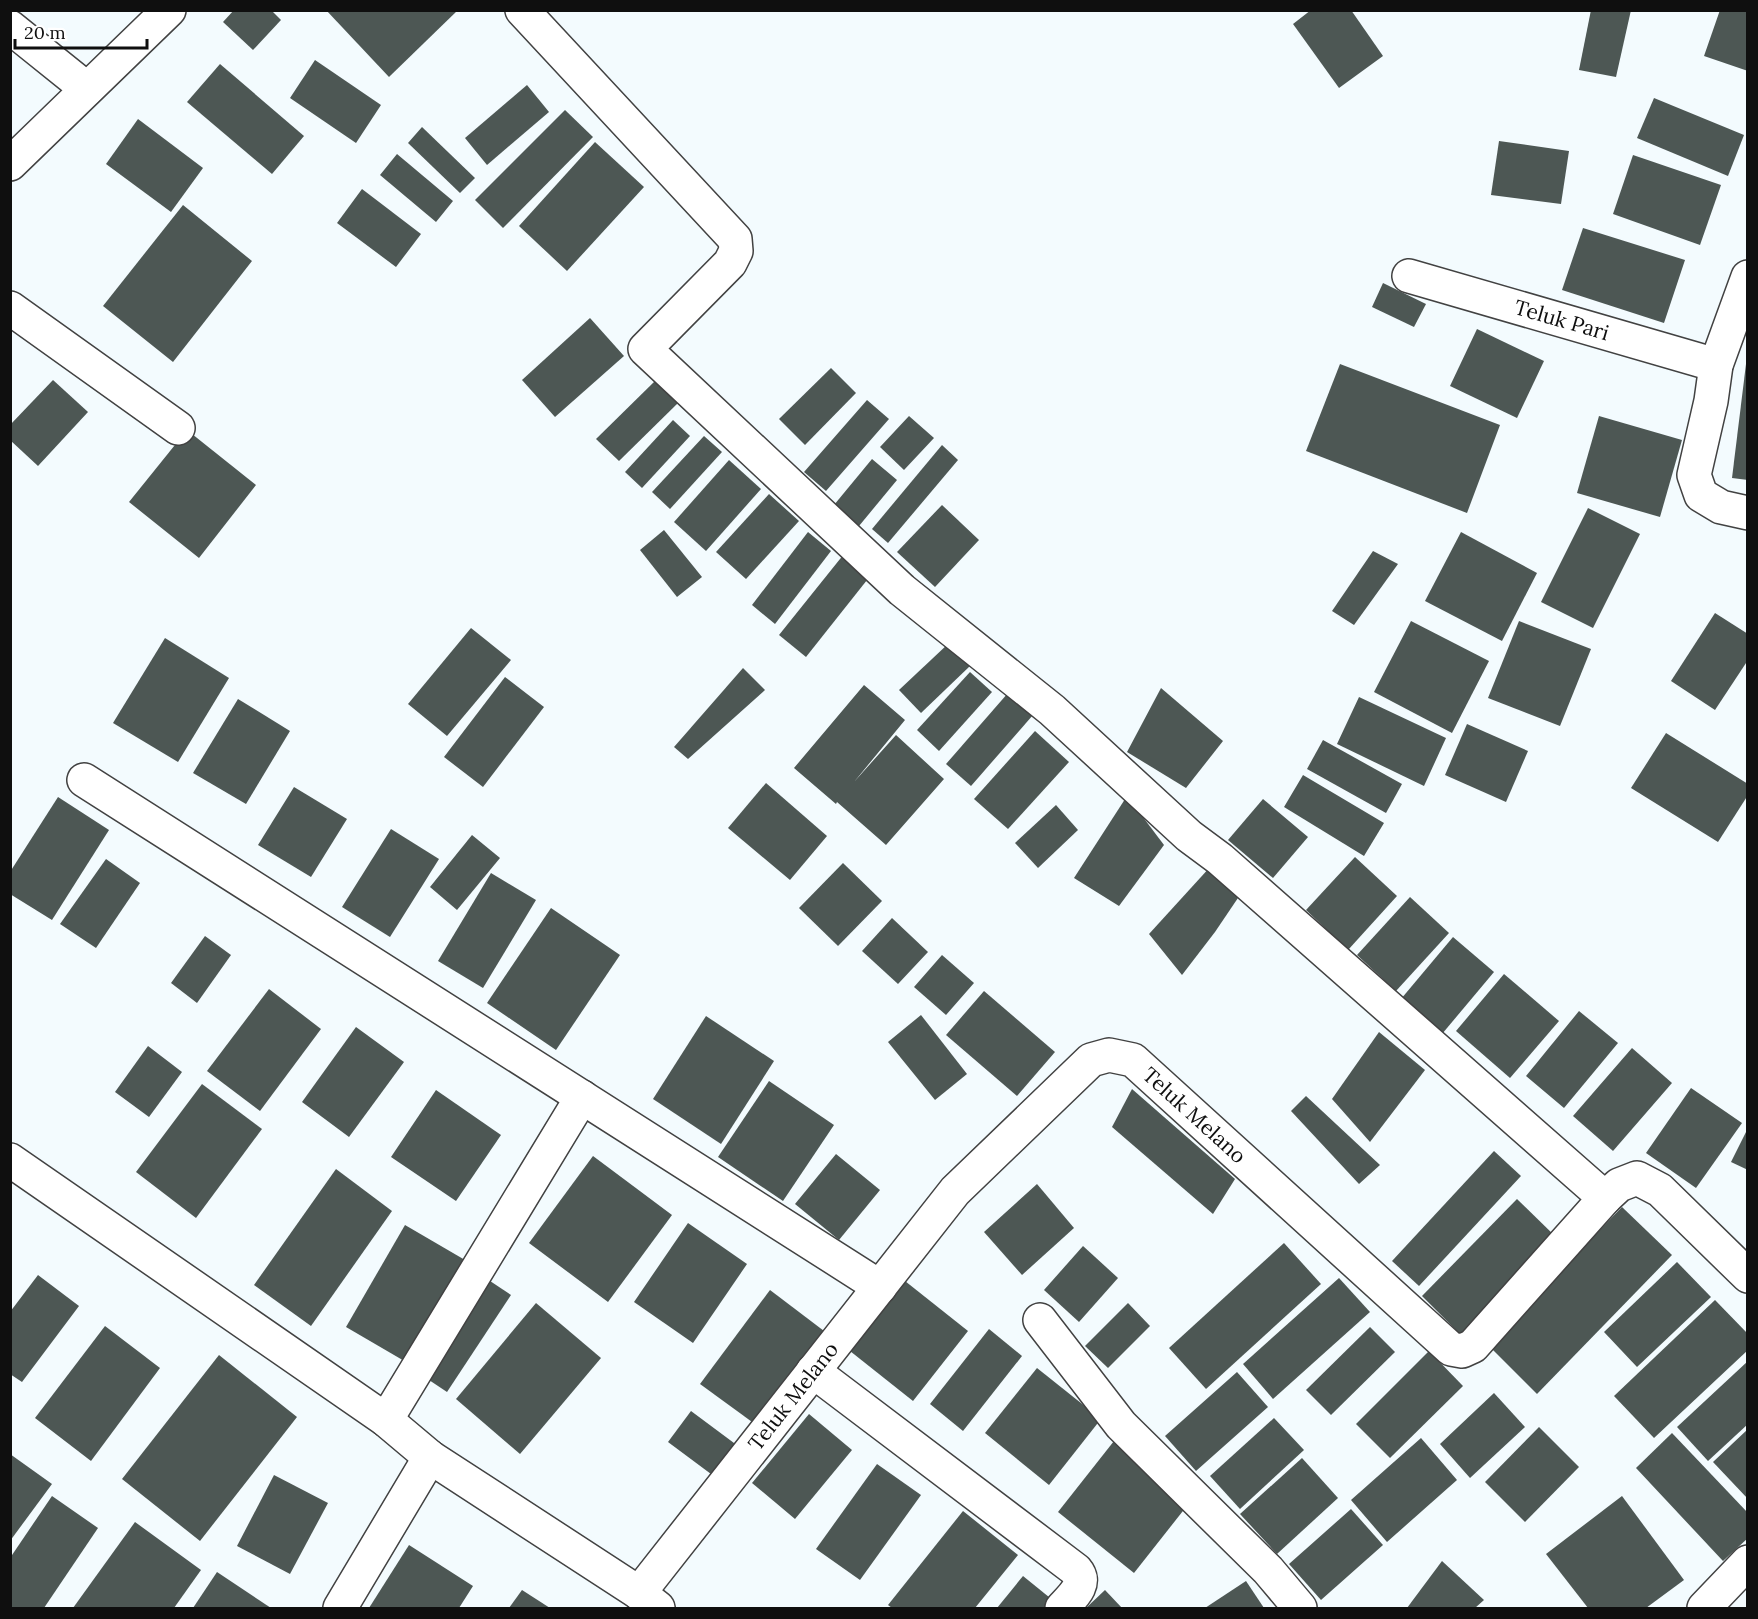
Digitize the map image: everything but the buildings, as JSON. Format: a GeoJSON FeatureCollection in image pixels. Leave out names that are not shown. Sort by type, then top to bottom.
{"type":"FeatureCollection","features":[{"type":"Feature","properties":{"kind":"street"},"geometry":{"type":"LineString","coordinates":[[10,164],[169,10]]}},
{"type":"Feature","properties":{"kind":"street"},"geometry":{"type":"LineString","coordinates":[[522,10],[735,239],[736,251],[730,263],[645,349],[902,590],[1053,710],[1189,836],[1220,859],[1605,1198]]}},
{"type":"Feature","properties":{"kind":"street"},"geometry":{"type":"LineString","coordinates":[[10,27],[87,89]]}},
{"type":"Feature","properties":{"kind":"street","name":"Teluk Pari"},"geometry":{"type":"LineString","coordinates":[[1409,276],[1716,365]]}},
{"type":"Feature","properties":{"kind":"street"},"geometry":{"type":"LineString","coordinates":[[1748,277],[1716,365],[1711,401],[1694,475],[1701,495],[1721,507],[1748,513]]}},
{"type":"Feature","properties":{"kind":"street"},"geometry":{"type":"LineString","coordinates":[[10,308],[178,428]]}},
{"type":"Feature","properties":{"kind":"street"},"geometry":{"type":"LineString","coordinates":[[84,780],[880,1287]]}},
{"type":"Feature","properties":{"kind":"street","name":"Teluk Melano"},"geometry":{"type":"LineString","coordinates":[[649,1600],[813,1371],[955,1191],[1091,1060],[1109,1055],[1133,1060],[1451,1349],[1462,1351],[1473,1346],[1605,1198],[1619,1185],[1637,1178],[1660,1191],[1748,1276]]}},
{"type":"Feature","properties":{"kind":"street"},"geometry":{"type":"LineString","coordinates":[[386,1420],[582,1097]]}},
{"type":"Feature","properties":{"kind":"street"},"geometry":{"type":"LineString","coordinates":[[10,1160],[386,1420],[430,1457],[649,1600]]}},
{"type":"Feature","properties":{"kind":"street"},"geometry":{"type":"LineString","coordinates":[[1040,1320],[1121,1425],[1268,1570],[1300,1608]]}},
{"type":"Feature","properties":{"kind":"street"},"geometry":{"type":"LineString","coordinates":[[813,1371],[1076,1570],[1081,1576],[1081,1584],[1062,1608]]}},
{"type":"Feature","properties":{"kind":"street"},"geometry":{"type":"LineString","coordinates":[[340,1608],[430,1457]]}},
{"type":"Feature","properties":{"kind":"street"},"geometry":{"type":"LineString","coordinates":[[1704,1608],[1748,1562]]}}]}
